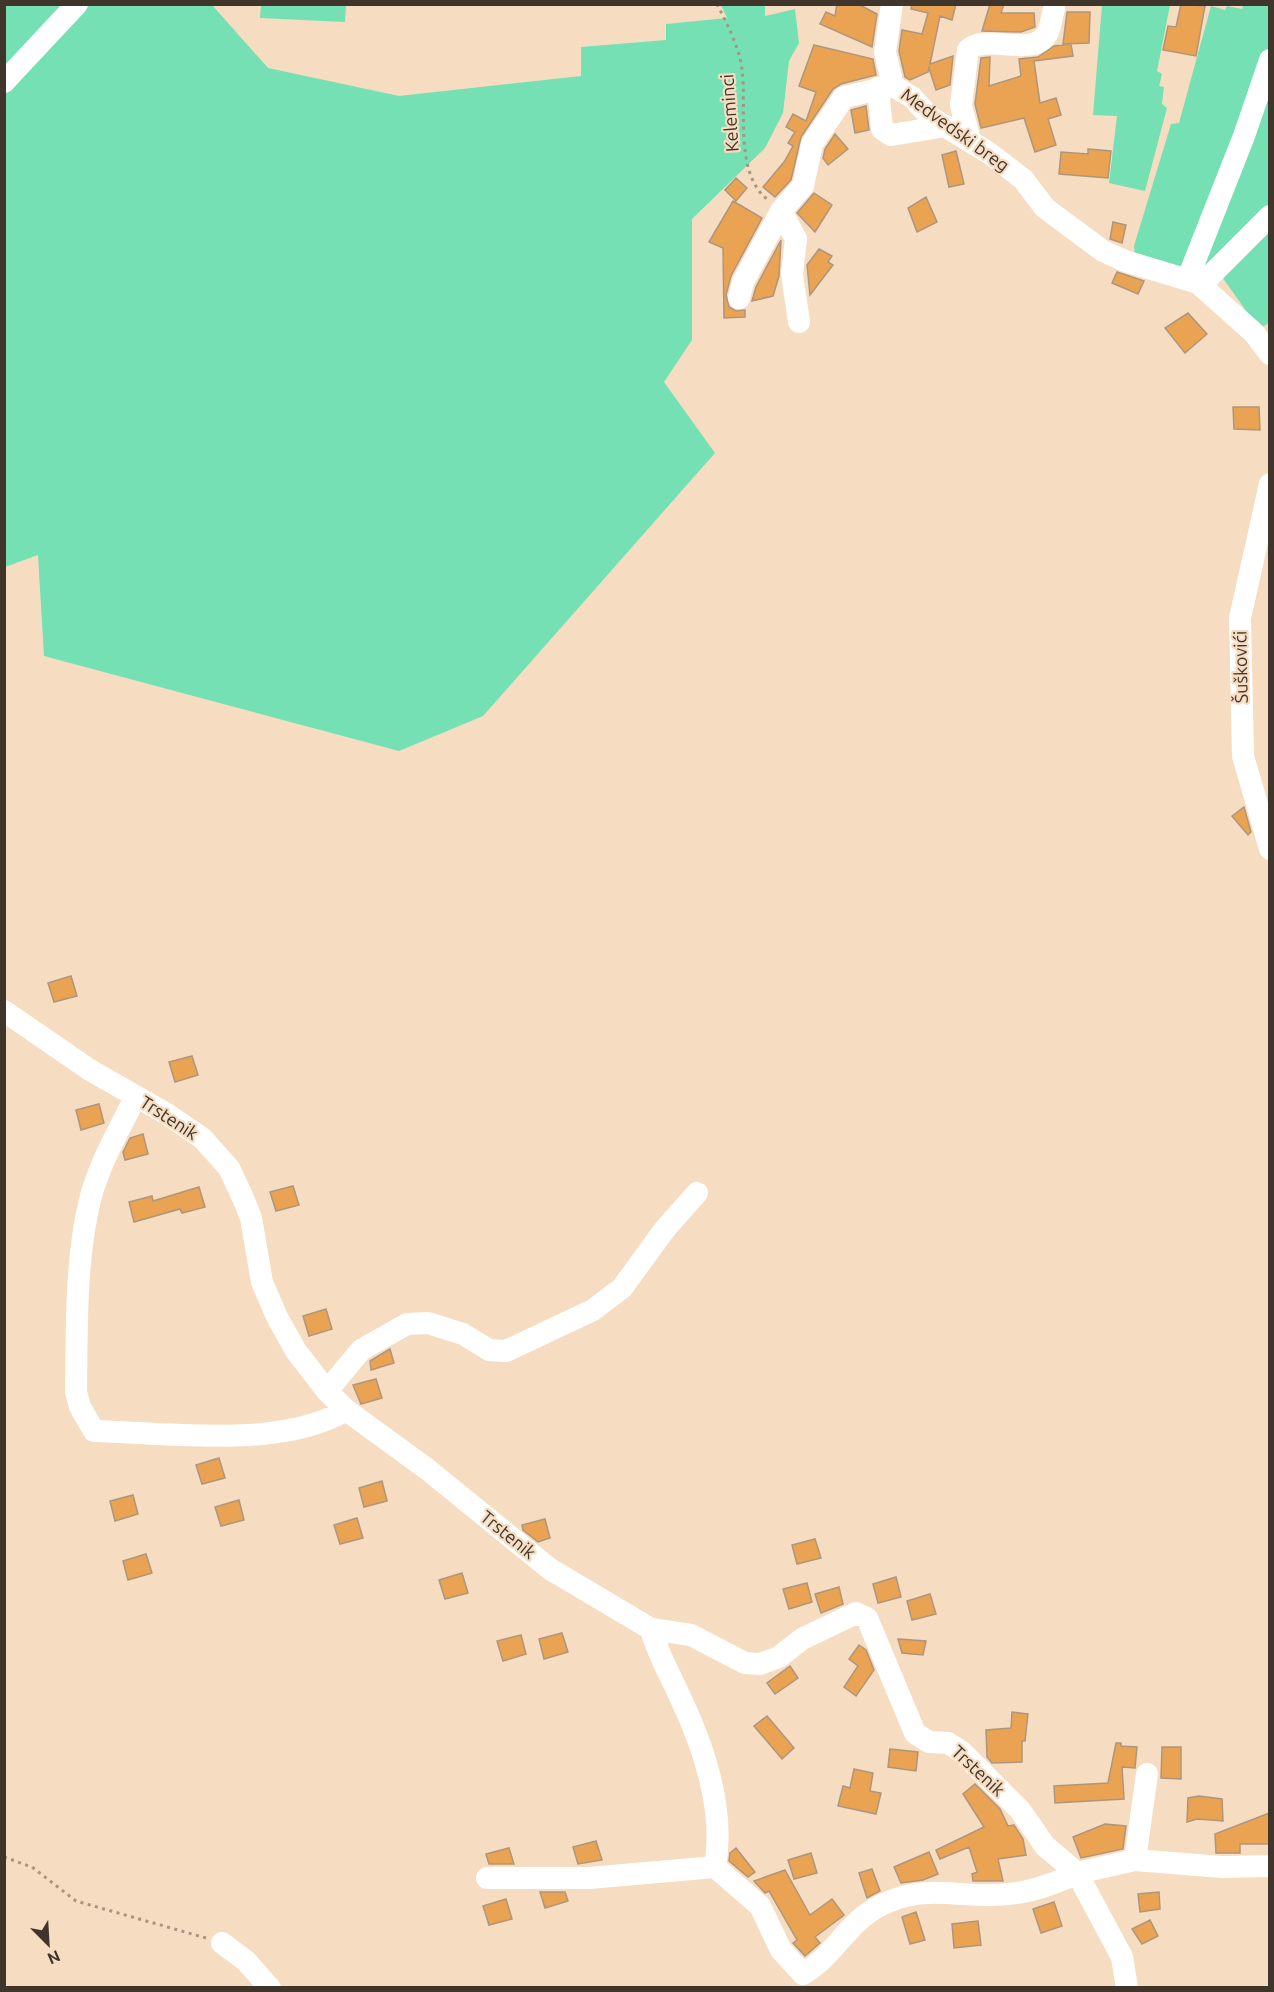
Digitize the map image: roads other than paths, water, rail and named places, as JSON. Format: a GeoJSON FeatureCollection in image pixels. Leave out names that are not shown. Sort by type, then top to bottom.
{"type":"FeatureCollection","features":[{"type":"Feature","properties":{"kind":"street"},"geometry":{"type":"LineString","coordinates":[[4,82],[78,4]]}},
{"type":"Feature","properties":{"kind":"street","name":"Medvedski breg"},"geometry":{"type":"LineString","coordinates":[[885,87],[885,52],[892,4]]}},
{"type":"Feature","properties":{"kind":"street"},"geometry":{"type":"LineString","coordinates":[[970,141],[961,105],[968,50],[982,42],[1011,46],[1041,40],[1048,33],[1054,9]]}},
{"type":"Feature","properties":{"kind":"street"},"geometry":{"type":"LineString","coordinates":[[1269,60],[1244,136],[1190,273],[1198,283],[1254,333],[1269,354]]}},
{"type":"Feature","properties":{"kind":"street"},"geometry":{"type":"LineString","coordinates":[[885,87],[882,129],[891,135],[946,126]]}},
{"type":"Feature","properties":{"kind":"street","name":"Medvedski breg"},"geometry":{"type":"LineString","coordinates":[[739,298],[743,282],[782,211],[803,186],[812,144],[844,97],[885,87],[912,97],[930,117],[970,141],[1023,179],[1045,208],[1103,250],[1125,261],[1198,283]]}},
{"type":"Feature","properties":{"kind":"street"},"geometry":{"type":"LineString","coordinates":[[782,211],[796,239],[792,274],[799,322]]}},
{"type":"Feature","properties":{"kind":"street"},"geometry":{"type":"LineString","coordinates":[[1198,283],[1208,278],[1269,216]]}},
{"type":"Feature","properties":{"kind":"street","name":"Šuškovići"},"geometry":{"type":"LineString","coordinates":[[1269,484],[1240,618],[1243,756],[1269,849]]}},
{"type":"Feature","properties":{"kind":"street","name":"Trstenik"},"geometry":{"type":"LineString","coordinates":[[4,1011],[90,1070],[202,1138],[229,1168],[251,1218],[262,1282],[277,1317],[296,1351],[327,1391],[346,1410],[427,1469],[549,1569],[651,1629],[691,1635],[745,1663],[760,1664],[780,1657],[802,1639],[856,1612],[867,1618],[915,1733],[929,1742],[948,1743],[962,1752],[1020,1810],[1045,1846],[1077,1873],[1122,1957],[1127,1988]]}},
{"type":"Feature","properties":{"kind":"street"},"geometry":{"type":"LineString","coordinates":[[136,1096],[107,1154],[90,1201],[78,1288],[76,1392],[80,1407],[94,1431],[258,1435],[302,1429],[346,1410]]}},
{"type":"Feature","properties":{"kind":"street"},"geometry":{"type":"LineString","coordinates":[[327,1391],[361,1350],[407,1324],[428,1323],[464,1334],[489,1350],[506,1351],[593,1310],[622,1288],[665,1229],[697,1193]]}},
{"type":"Feature","properties":{"kind":"street"},"geometry":{"type":"LineString","coordinates":[[651,1629],[655,1647],[696,1734],[708,1776],[717,1825],[715,1868]]}},
{"type":"Feature","properties":{"kind":"street"},"geometry":{"type":"LineString","coordinates":[[1135,1860],[1148,1774]]}},
{"type":"Feature","properties":{"kind":"street"},"geometry":{"type":"LineString","coordinates":[[487,1878],[580,1879],[715,1868],[760,1906],[781,1950],[800,1981],[855,1922],[874,1908],[902,1897],[932,1891],[984,1895],[1025,1893],[1050,1886],[1077,1873],[1135,1860],[1222,1867],[1269,1866]]}},
{"type":"Feature","properties":{"kind":"street"},"geometry":{"type":"LineString","coordinates":[[222,1942],[246,1961],[270,1988]]}}]}
